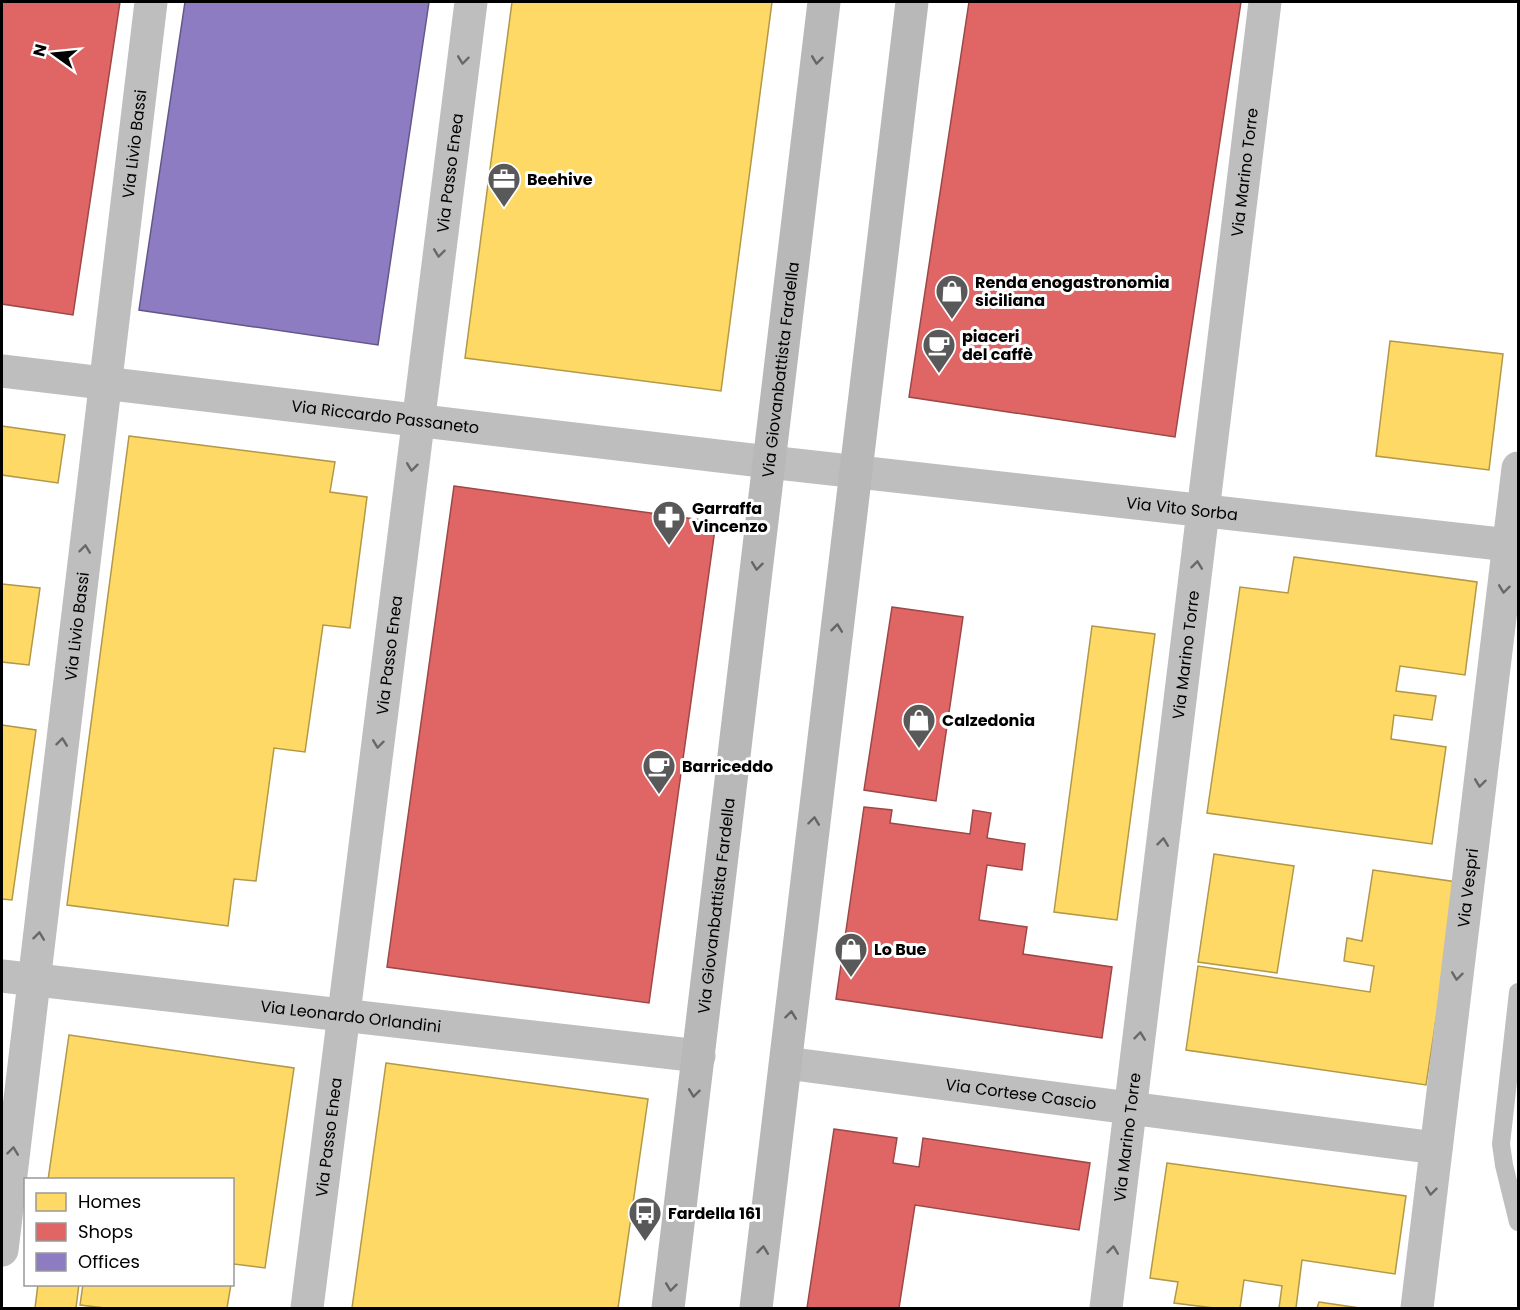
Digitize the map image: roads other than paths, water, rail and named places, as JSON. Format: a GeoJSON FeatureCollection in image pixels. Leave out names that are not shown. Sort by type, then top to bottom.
{"type":"FeatureCollection","features":[{"type":"Feature","properties":{"kind":"main road","name":"Via Giovanbattista Fardella"},"geometry":{"type":"LineString","coordinates":[[668,1308],[824,2]]}},
{"type":"Feature","properties":{"kind":"main road"},"geometry":{"type":"LineString","coordinates":[[756,1308],[912,2]]}},
{"type":"Feature","properties":{"kind":"street","name":"Via Livio Bassi"},"geometry":{"type":"LineString","coordinates":[[2,1250],[151,2]]}},
{"type":"Feature","properties":{"kind":"street","name":"Via Passo Enea"},"geometry":{"type":"LineString","coordinates":[[307,1308],[471,2]]}},
{"type":"Feature","properties":{"kind":"street","name":"Via Marino Torre"},"geometry":{"type":"LineString","coordinates":[[1106,1308],[1265,2]]}},
{"type":"Feature","properties":{"kind":"street","name":"Via Riccardo Passaneto"},"geometry":{"type":"LineString","coordinates":[[2,371],[770,462],[856,470]]}},
{"type":"Feature","properties":{"kind":"street","name":"Via Vespri"},"geometry":{"type":"LineString","coordinates":[[1417,1308],[1518,468]]}},
{"type":"Feature","properties":{"kind":"street","name":"Via Vito Sorba"},"geometry":{"type":"LineString","coordinates":[[856,470],[1509,545]]}},
{"type":"Feature","properties":{"kind":"street","name":"Via Leonardo Orlandini"},"geometry":{"type":"LineString","coordinates":[[2,976],[699,1056]]}},
{"type":"Feature","properties":{"kind":"street","name":"Via Cortese Cascio"},"geometry":{"type":"LineString","coordinates":[[786,1063],[1436,1148]]}},
{"type":"Feature","properties":{"kind":"lane"},"geometry":{"type":"LineString","coordinates":[[1518,992],[1501,1144],[1518,1222]]}},
{"type":"Feature","properties":{"kind":"place","name":"Beehive"},"geometry":{"type":"Point","coordinates":[504,208]}},
{"type":"Feature","properties":{"kind":"place","name":"Renda enogastronomia siciliana"},"geometry":{"type":"Point","coordinates":[952,320]}},
{"type":"Feature","properties":{"kind":"place","name":"piaceri del caffè"},"geometry":{"type":"Point","coordinates":[939,374]}},
{"type":"Feature","properties":{"kind":"place","name":"Garraffa Vincenzo"},"geometry":{"type":"Point","coordinates":[669,546]}},
{"type":"Feature","properties":{"kind":"place","name":"Calzedonia"},"geometry":{"type":"Point","coordinates":[919,749]}},
{"type":"Feature","properties":{"kind":"place","name":"Barriceddo"},"geometry":{"type":"Point","coordinates":[659,795]}},
{"type":"Feature","properties":{"kind":"place","name":"Lo Bue"},"geometry":{"type":"Point","coordinates":[851,978]}},
{"type":"Feature","properties":{"kind":"place","name":"Fardella 161"},"geometry":{"type":"Point","coordinates":[645,1242]}}]}
